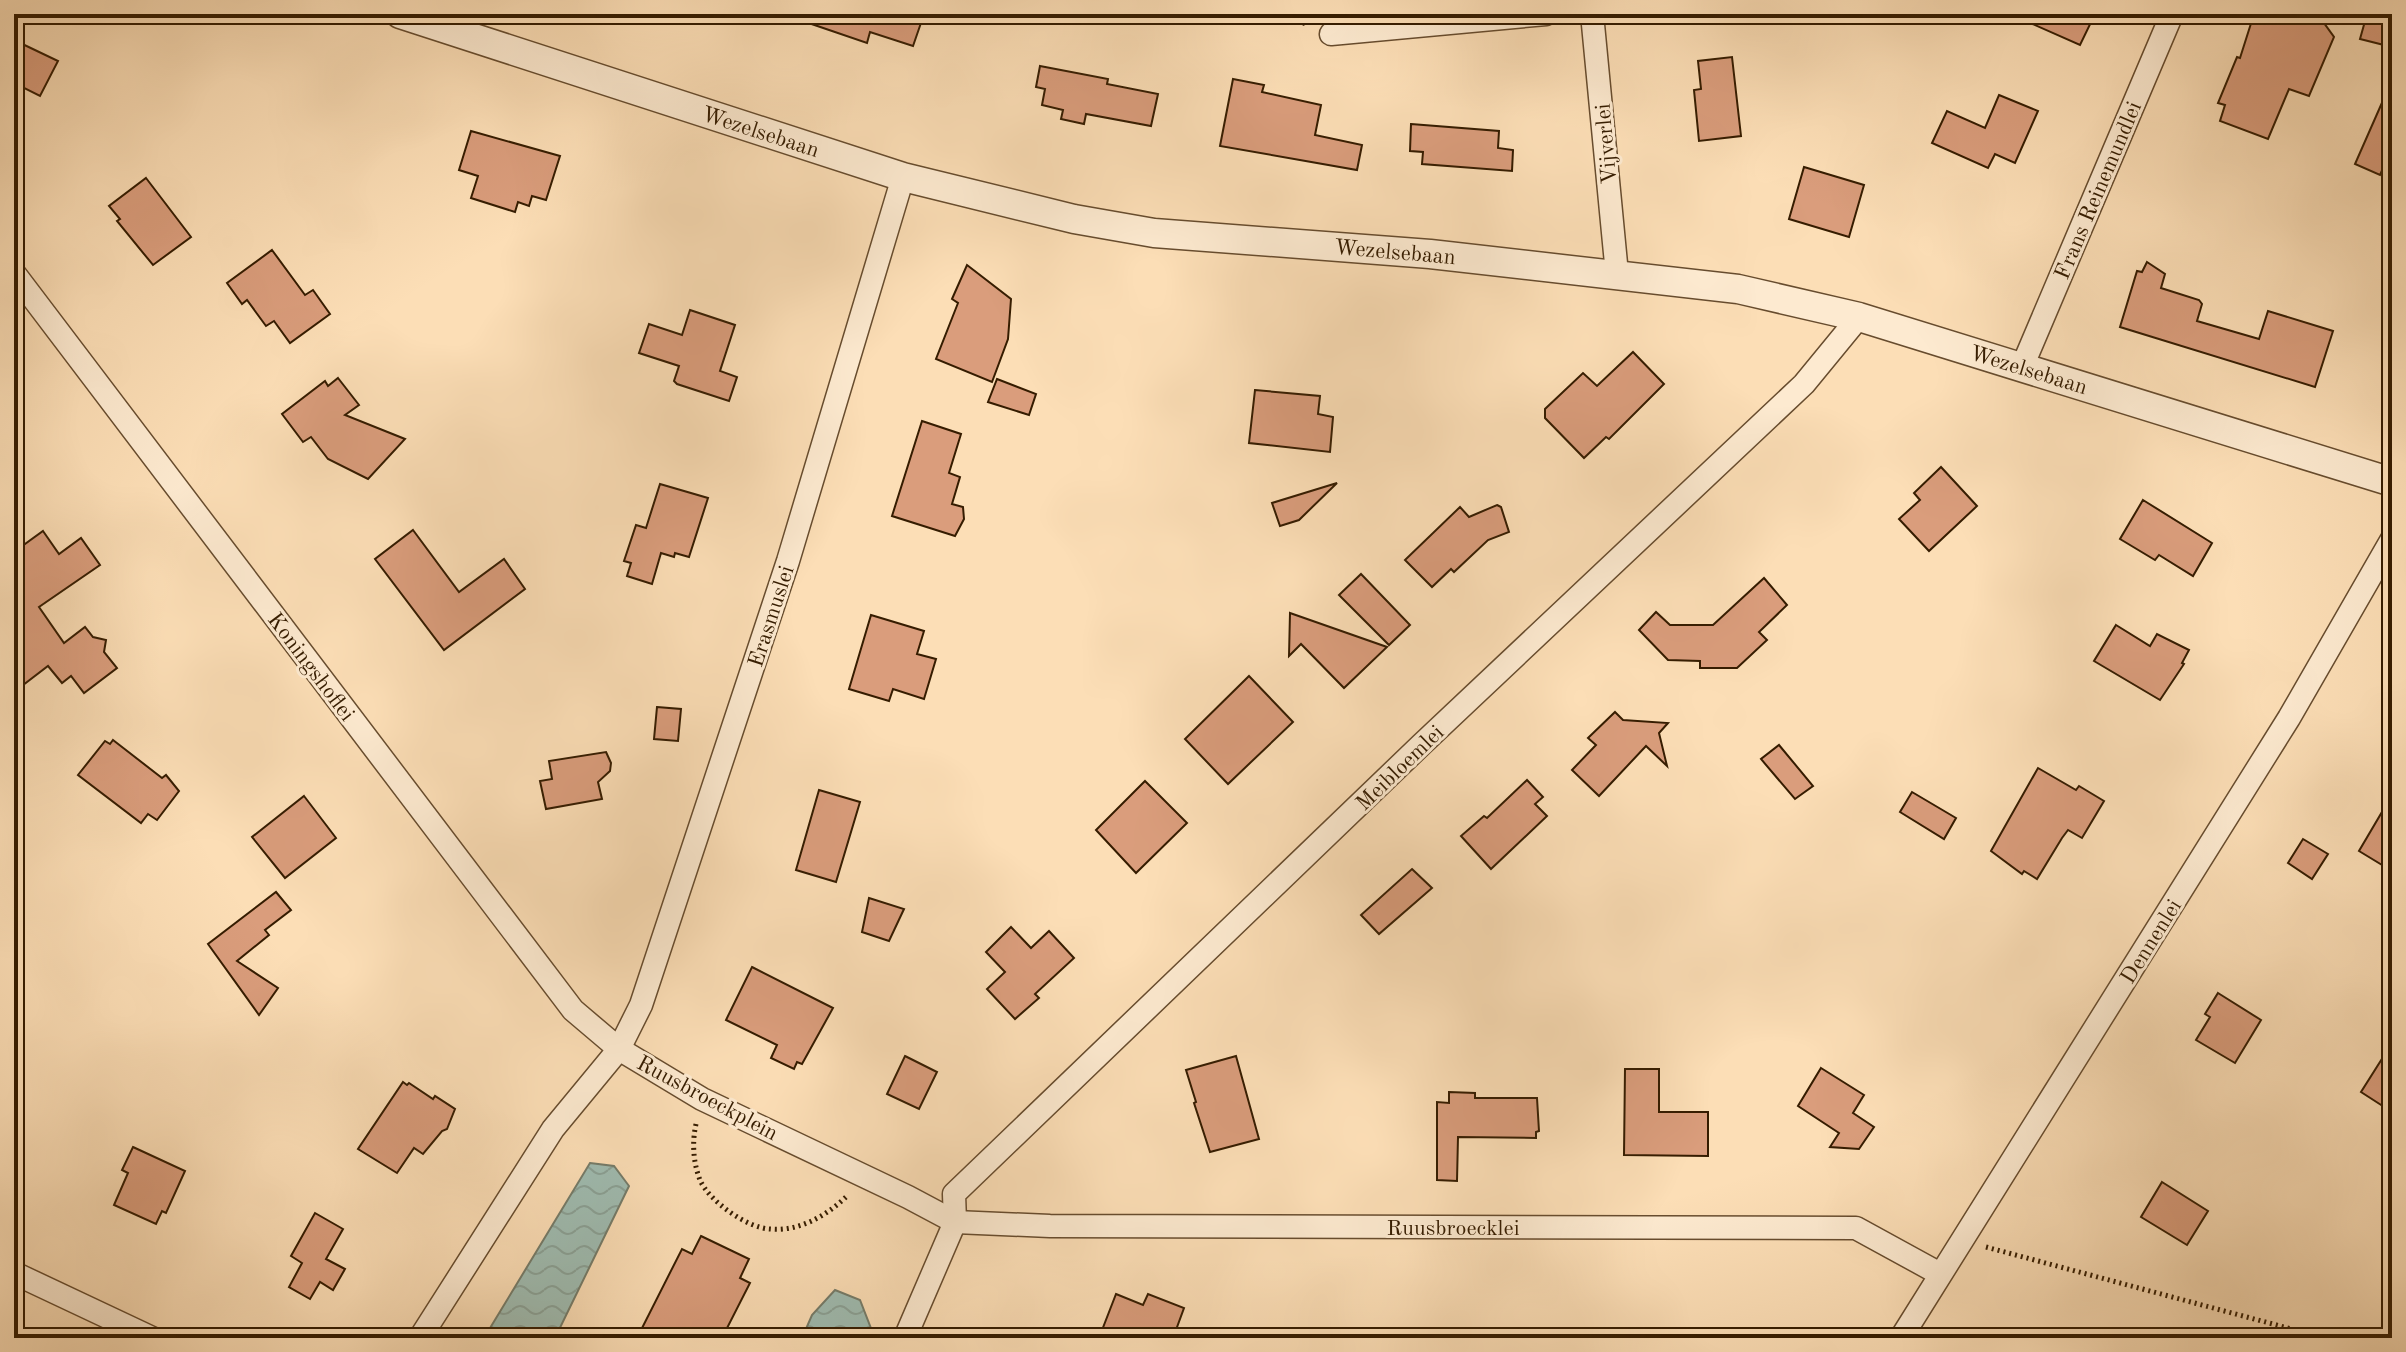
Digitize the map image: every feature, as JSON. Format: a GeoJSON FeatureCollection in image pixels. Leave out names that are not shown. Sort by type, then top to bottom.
{"type":"FeatureCollection","features":[{"type":"Feature","properties":{"kind":"street","name":"Wezelsebaan"},"geometry":{"type":"LineString","coordinates":[[400,14],[903,177],[1074,219],[1154,233],[1399,251],[1738,289],[1859,317],[2392,482]]}},
{"type":"Feature","properties":{"kind":"street"},"geometry":{"type":"LineString","coordinates":[[1331,34],[1546,14]]}},
{"type":"Feature","properties":{"kind":"street","name":"Vijverlei"},"geometry":{"type":"LineString","coordinates":[[1592,14],[1617,274]]}},
{"type":"Feature","properties":{"kind":"street","name":"Frans Reinemundlei"},"geometry":{"type":"LineString","coordinates":[[2022,367],[2172,14]]}},
{"type":"Feature","properties":{"kind":"street","name":"Erasmuslei"},"geometry":{"type":"LineString","coordinates":[[619,1049],[641,1005],[788,561],[903,177]]}},
{"type":"Feature","properties":{"kind":"street","name":"Koningshoflei"},"geometry":{"type":"LineString","coordinates":[[14,273],[573,1010],[619,1049]]}},
{"type":"Feature","properties":{"kind":"street","name":"Meibloemlei"},"geometry":{"type":"LineString","coordinates":[[955,1222],[954,1194],[1421,745],[1804,384],[1859,317]]}},
{"type":"Feature","properties":{"kind":"street","name":"Dennenlei"},"geometry":{"type":"LineString","coordinates":[[1901,1338],[2289,718],[2392,539]]}},
{"type":"Feature","properties":{"kind":"street","name":"Ruusbroeckplein"},"geometry":{"type":"LineString","coordinates":[[420,1338],[553,1129],[619,1049],[702,1099],[955,1222]]}},
{"type":"Feature","properties":{"kind":"street"},"geometry":{"type":"LineString","coordinates":[[905,1338],[955,1222]]}},
{"type":"Feature","properties":{"kind":"street","name":"Ruusbroecklei"},"geometry":{"type":"LineString","coordinates":[[955,1222],[1066,1226],[1856,1228],[1940,1274]]}},
{"type":"Feature","properties":{"kind":"street"},"geometry":{"type":"LineString","coordinates":[[14,1273],[152,1338]]}},
{"type":"Feature","properties":{"kind":"path"},"geometry":{"type":"LineString","coordinates":[[702,1099],[693,1154],[701,1181],[718,1202],[742,1221],[769,1230],[798,1227],[846,1198],[864,1176]]}},
{"type":"Feature","properties":{"kind":"path"},"geometry":{"type":"LineString","coordinates":[[1962,1240],[2325,1338]]}},
{"type":"Feature","properties":{"kind":"water"},"geometry":{"type":"Polygon","coordinates":[[[590,1163],[614,1166],[629,1186],[555,1338],[484,1338],[590,1163]]]}},
{"type":"Feature","properties":{"kind":"water"},"geometry":{"type":"Polygon","coordinates":[[[835,1290],[860,1300],[872,1331],[868,1338],[802,1338],[812,1315],[835,1290]]]}},
{"type":"Feature","properties":{"kind":"building"},"geometry":{"type":"Polygon","coordinates":[[[795,14],[904,14],[922,20],[913,46],[870,32],[867,43],[794,18],[795,14]]]}},
{"type":"Feature","properties":{"kind":"building"},"geometry":{"type":"Polygon","coordinates":[[[2010,14],[2095,14],[2080,45],[2010,14]]]}},
{"type":"Feature","properties":{"kind":"building"},"geometry":{"type":"Polygon","coordinates":[[[2254,14],[2302,14],[2321,19],[2334,37],[2309,96],[2289,89],[2268,139],[2220,121],[2225,105],[2218,103],[2237,57],[2240,58],[2254,14]]]}},
{"type":"Feature","properties":{"kind":"building"},"geometry":{"type":"Polygon","coordinates":[[[2367,14],[2391,21],[2384,45],[2360,39],[2367,14]]]}},
{"type":"Feature","properties":{"kind":"building"},"geometry":{"type":"Polygon","coordinates":[[[14,40],[58,61],[40,96],[14,83],[14,40]]]}},
{"type":"Feature","properties":{"kind":"building"},"geometry":{"type":"Polygon","coordinates":[[[1732,57],[1741,136],[1699,141],[1694,90],[1701,89],[1698,61],[1732,57]]]}},
{"type":"Feature","properties":{"kind":"building"},"geometry":{"type":"Polygon","coordinates":[[[1040,66],[1108,79],[1107,84],[1158,94],[1151,126],[1086,114],[1084,124],[1061,119],[1063,110],[1042,105],[1045,89],[1036,87],[1040,66]]]}},
{"type":"Feature","properties":{"kind":"building"},"geometry":{"type":"Polygon","coordinates":[[[1233,79],[1264,85],[1262,92],[1321,105],[1315,135],[1362,145],[1357,170],[1220,146],[1233,79]]]}},
{"type":"Feature","properties":{"kind":"building"},"geometry":{"type":"Polygon","coordinates":[[[2392,80],[2392,148],[2380,175],[2355,164],[2392,80]]]}},
{"type":"Feature","properties":{"kind":"building"},"geometry":{"type":"Polygon","coordinates":[[[1999,95],[2038,111],[2015,163],[1995,154],[1988,168],[1932,143],[1947,111],[1985,128],[1999,95]]]}},
{"type":"Feature","properties":{"kind":"building"},"geometry":{"type":"Polygon","coordinates":[[[1411,124],[1499,131],[1498,148],[1513,150],[1512,171],[1422,164],[1423,152],[1410,151],[1411,124]]]}},
{"type":"Feature","properties":{"kind":"building"},"geometry":{"type":"Polygon","coordinates":[[[471,131],[560,156],[546,200],[532,196],[529,206],[518,202],[515,212],[471,198],[478,176],[459,170],[471,131]]]}},
{"type":"Feature","properties":{"kind":"building"},"geometry":{"type":"Polygon","coordinates":[[[1804,167],[1864,185],[1849,237],[1789,219],[1804,167]]]}},
{"type":"Feature","properties":{"kind":"building"},"geometry":{"type":"Polygon","coordinates":[[[146,178],[191,237],[153,265],[117,221],[120,219],[109,206],[146,178]]]}},
{"type":"Feature","properties":{"kind":"building"},"geometry":{"type":"Polygon","coordinates":[[[272,250],[305,295],[313,290],[330,314],[290,343],[274,321],[266,326],[247,300],[242,304],[227,283],[272,250]]]}},
{"type":"Feature","properties":{"kind":"building"},"geometry":{"type":"Polygon","coordinates":[[[2147,262],[2165,274],[2161,288],[2199,300],[2202,304],[2197,321],[2259,339],[2268,311],[2333,331],[2315,387],[2120,327],[2137,271],[2142,272],[2147,262]]]}},
{"type":"Feature","properties":{"kind":"building"},"geometry":{"type":"Polygon","coordinates":[[[967,265],[1011,299],[1008,339],[992,382],[936,359],[958,303],[952,299],[967,265]]]}},
{"type":"Feature","properties":{"kind":"building"},"geometry":{"type":"Polygon","coordinates":[[[690,310],[735,325],[720,371],[737,377],[729,401],[677,384],[674,381],[679,366],[639,353],[649,324],[682,335],[690,310]]]}},
{"type":"Feature","properties":{"kind":"building"},"geometry":{"type":"Polygon","coordinates":[[[1633,352],[1664,384],[1609,439],[1606,437],[1584,458],[1545,418],[1545,409],[1583,373],[1597,386],[1633,352]]]}},
{"type":"Feature","properties":{"kind":"building"},"geometry":{"type":"Polygon","coordinates":[[[338,378],[359,405],[345,415],[405,439],[368,479],[328,459],[311,437],[303,442],[282,414],[325,381],[328,386],[338,378]]]}},
{"type":"Feature","properties":{"kind":"building"},"geometry":{"type":"Polygon","coordinates":[[[997,379],[1036,394],[1029,415],[988,402],[997,379]]]}},
{"type":"Feature","properties":{"kind":"building"},"geometry":{"type":"Polygon","coordinates":[[[1255,390],[1320,396],[1318,414],[1333,417],[1330,452],[1249,443],[1255,390]]]}},
{"type":"Feature","properties":{"kind":"building"},"geometry":{"type":"Polygon","coordinates":[[[922,421],[961,434],[949,473],[960,477],[952,504],[963,507],[964,519],[955,536],[892,516],[922,421]]]}},
{"type":"Feature","properties":{"kind":"building"},"geometry":{"type":"Polygon","coordinates":[[[1941,467],[1977,506],[1929,551],[1899,519],[1920,500],[1914,493],[1941,467]]]}},
{"type":"Feature","properties":{"kind":"building"},"geometry":{"type":"Polygon","coordinates":[[[1337,483],[1299,520],[1280,526],[1272,503],[1337,483]]]}},
{"type":"Feature","properties":{"kind":"building"},"geometry":{"type":"Polygon","coordinates":[[[660,484],[708,498],[689,557],[661,553],[652,584],[627,576],[631,563],[624,561],[636,525],[646,528],[660,484]]]}},
{"type":"Feature","properties":{"kind":"building"},"geometry":{"type":"Polygon","coordinates":[[[2143,500],[2212,543],[2193,576],[2159,555],[2155,560],[2120,539],[2143,500]]]}},
{"type":"Feature","properties":{"kind":"building"},"geometry":{"type":"Polygon","coordinates":[[[1497,505],[1501,507],[1509,532],[1488,540],[1454,572],[1451,569],[1432,587],[1405,560],[1460,507],[1469,517],[1497,505]]]}},
{"type":"Feature","properties":{"kind":"building"},"geometry":{"type":"Polygon","coordinates":[[[413,530],[459,592],[504,559],[525,589],[444,650],[375,559],[413,530]]]}},
{"type":"Feature","properties":{"kind":"building"},"geometry":{"type":"Polygon","coordinates":[[[43,531],[59,554],[81,538],[100,565],[39,607],[64,643],[85,627],[93,637],[106,640],[104,652],[117,668],[84,693],[71,676],[62,683],[48,666],[14,692],[14,552],[43,531]]]}},
{"type":"Feature","properties":{"kind":"building"},"geometry":{"type":"Polygon","coordinates":[[[1361,574],[1410,625],[1389,645],[1339,595],[1361,574]]]}},
{"type":"Feature","properties":{"kind":"building"},"geometry":{"type":"Polygon","coordinates":[[[1764,578],[1787,605],[1759,632],[1767,640],[1737,668],[1700,668],[1700,661],[1668,660],[1639,630],[1656,612],[1670,625],[1713,625],[1764,578]]]}},
{"type":"Feature","properties":{"kind":"building"},"geometry":{"type":"Polygon","coordinates":[[[1290,613],[1387,647],[1344,688],[1301,644],[1289,656],[1290,613]]]}},
{"type":"Feature","properties":{"kind":"building"},"geometry":{"type":"Polygon","coordinates":[[[871,615],[924,631],[917,654],[936,659],[924,699],[893,689],[889,701],[849,689],[871,615]]]}},
{"type":"Feature","properties":{"kind":"building"},"geometry":{"type":"Polygon","coordinates":[[[2116,625],[2150,646],[2157,634],[2189,650],[2184,664],[2160,700],[2094,661],[2116,625]]]}},
{"type":"Feature","properties":{"kind":"building"},"geometry":{"type":"Polygon","coordinates":[[[1249,676],[1293,722],[1228,784],[1185,739],[1249,676]]]}},
{"type":"Feature","properties":{"kind":"building"},"geometry":{"type":"Polygon","coordinates":[[[657,707],[681,709],[678,741],[654,739],[657,707]]]}},
{"type":"Feature","properties":{"kind":"building"},"geometry":{"type":"Polygon","coordinates":[[[1615,712],[1623,720],[1668,723],[1659,733],[1667,766],[1646,746],[1599,796],[1572,770],[1596,745],[1588,738],[1615,712]]]}},
{"type":"Feature","properties":{"kind":"building"},"geometry":{"type":"Polygon","coordinates":[[[113,740],[162,778],[166,775],[179,791],[157,820],[148,814],[141,823],[78,775],[105,741],[110,744],[113,740]]]}},
{"type":"Feature","properties":{"kind":"building"},"geometry":{"type":"Polygon","coordinates":[[[1779,745],[1813,786],[1795,799],[1761,759],[1779,745]]]}},
{"type":"Feature","properties":{"kind":"building"},"geometry":{"type":"Polygon","coordinates":[[[606,752],[611,763],[610,771],[598,782],[602,799],[546,809],[540,781],[552,779],[549,761],[606,752]]]}},
{"type":"Feature","properties":{"kind":"building"},"geometry":{"type":"Polygon","coordinates":[[[2038,768],[2076,790],[2079,786],[2104,801],[2082,838],[2068,830],[2037,879],[2024,871],[2022,874],[1991,851],[2038,768]]]}},
{"type":"Feature","properties":{"kind":"building"},"geometry":{"type":"Polygon","coordinates":[[[1527,780],[1543,797],[1535,804],[1547,816],[1491,869],[1461,836],[1484,816],[1487,818],[1527,780]]]}},
{"type":"Feature","properties":{"kind":"building"},"geometry":{"type":"Polygon","coordinates":[[[1145,781],[1187,823],[1136,873],[1096,830],[1145,781]]]}},
{"type":"Feature","properties":{"kind":"building"},"geometry":{"type":"Polygon","coordinates":[[[819,790],[860,802],[836,882],[796,870],[819,790]]]}},
{"type":"Feature","properties":{"kind":"building"},"geometry":{"type":"Polygon","coordinates":[[[1912,792],[1956,818],[1944,839],[1900,812],[1912,792]]]}},
{"type":"Feature","properties":{"kind":"building"},"geometry":{"type":"Polygon","coordinates":[[[2392,795],[2392,871],[2359,851],[2392,795]]]}},
{"type":"Feature","properties":{"kind":"building"},"geometry":{"type":"Polygon","coordinates":[[[304,796],[336,838],[285,878],[252,837],[304,796]]]}},
{"type":"Feature","properties":{"kind":"building"},"geometry":{"type":"Polygon","coordinates":[[[2303,839],[2328,854],[2312,879],[2288,863],[2303,839]]]}},
{"type":"Feature","properties":{"kind":"building"},"geometry":{"type":"Polygon","coordinates":[[[1412,869],[1432,888],[1379,934],[1361,915],[1412,869]]]}},
{"type":"Feature","properties":{"kind":"building"},"geometry":{"type":"Polygon","coordinates":[[[276,892],[291,910],[265,930],[269,935],[237,961],[278,988],[259,1015],[208,944],[276,892]]]}},
{"type":"Feature","properties":{"kind":"building"},"geometry":{"type":"Polygon","coordinates":[[[869,898],[904,909],[889,941],[862,932],[869,898]]]}},
{"type":"Feature","properties":{"kind":"building"},"geometry":{"type":"Polygon","coordinates":[[[1011,927],[1031,948],[1049,931],[1074,958],[1035,994],[1039,998],[1015,1019],[987,989],[1005,972],[986,952],[1011,927]]]}},
{"type":"Feature","properties":{"kind":"building"},"geometry":{"type":"Polygon","coordinates":[[[752,967],[833,1008],[802,1064],[797,1062],[794,1069],[771,1058],[777,1045],[726,1020],[752,967]]]}},
{"type":"Feature","properties":{"kind":"building"},"geometry":{"type":"Polygon","coordinates":[[[2218,993],[2261,1020],[2235,1063],[2196,1040],[2210,1017],[2205,1014],[2218,993]]]}},
{"type":"Feature","properties":{"kind":"building"},"geometry":{"type":"Polygon","coordinates":[[[2392,1043],[2392,1112],[2361,1092],[2392,1043]]]}},
{"type":"Feature","properties":{"kind":"building"},"geometry":{"type":"Polygon","coordinates":[[[905,1056],[937,1072],[919,1109],[887,1094],[905,1056]]]}},
{"type":"Feature","properties":{"kind":"building"},"geometry":{"type":"Polygon","coordinates":[[[1236,1056],[1259,1139],[1210,1152],[1186,1070],[1236,1056]]]}},
{"type":"Feature","properties":{"kind":"building"},"geometry":{"type":"Polygon","coordinates":[[[1821,1068],[1864,1095],[1853,1113],[1874,1127],[1859,1149],[1830,1147],[1839,1133],[1798,1106],[1821,1068]]]}},
{"type":"Feature","properties":{"kind":"building"},"geometry":{"type":"Polygon","coordinates":[[[1625,1069],[1659,1069],[1659,1112],[1708,1112],[1708,1156],[1624,1155],[1625,1069]]]}},
{"type":"Feature","properties":{"kind":"building"},"geometry":{"type":"Polygon","coordinates":[[[403,1082],[455,1109],[447,1129],[423,1154],[414,1148],[397,1173],[358,1149],[403,1082]]]}},
{"type":"Feature","properties":{"kind":"building"},"geometry":{"type":"Polygon","coordinates":[[[1449,1092],[1475,1093],[1475,1098],[1537,1098],[1539,1131],[1536,1138],[1458,1137],[1457,1181],[1437,1180],[1437,1102],[1449,1103],[1449,1092]]]}},
{"type":"Feature","properties":{"kind":"building"},"geometry":{"type":"Polygon","coordinates":[[[133,1147],[185,1171],[166,1213],[162,1211],[156,1224],[114,1205],[128,1173],[122,1170],[133,1147]]]}},
{"type":"Feature","properties":{"kind":"building"},"geometry":{"type":"Polygon","coordinates":[[[2162,1182],[2208,1211],[2187,1245],[2141,1217],[2162,1182]]]}},
{"type":"Feature","properties":{"kind":"building"},"geometry":{"type":"Polygon","coordinates":[[[315,1213],[343,1229],[326,1259],[345,1269],[333,1290],[320,1282],[310,1299],[289,1287],[302,1263],[291,1256],[315,1213]]]}},
{"type":"Feature","properties":{"kind":"building"},"geometry":{"type":"Polygon","coordinates":[[[701,1236],[749,1259],[740,1278],[750,1283],[722,1338],[637,1338],[682,1249],[692,1254],[701,1236]]]}},
{"type":"Feature","properties":{"kind":"building"},"geometry":{"type":"Polygon","coordinates":[[[1116,1294],[1143,1305],[1148,1294],[1184,1308],[1173,1338],[1099,1338],[1116,1294]]]}}]}
